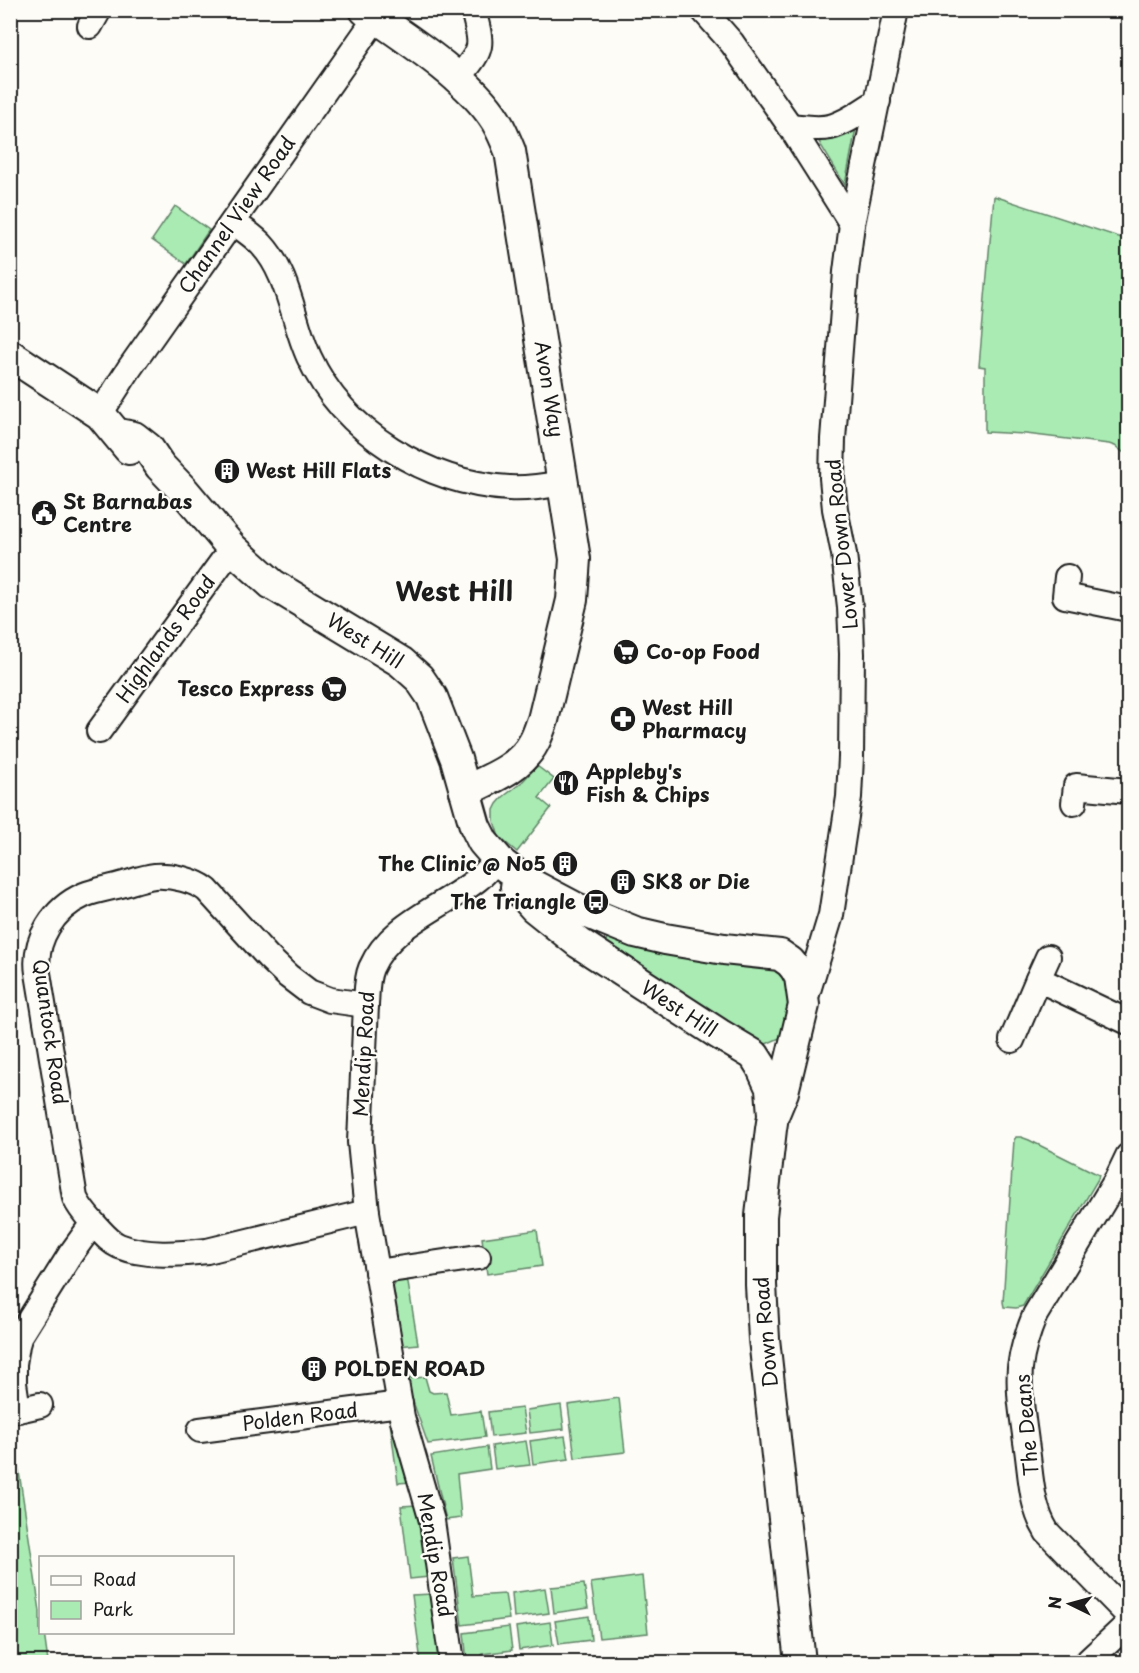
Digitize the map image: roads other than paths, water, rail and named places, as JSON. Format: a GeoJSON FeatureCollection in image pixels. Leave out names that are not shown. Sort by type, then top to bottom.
{"type":"FeatureCollection","features":[{"type":"Feature","properties":{"kind":"street"},"geometry":{"type":"LineString","coordinates":[[458,79],[476,56],[480,46],[480,33],[473,10]]}},
{"type":"Feature","properties":{"kind":"street"},"geometry":{"type":"LineString","coordinates":[[703,10],[732,43],[790,126],[852,224]]}},
{"type":"Feature","properties":{"kind":"street","name":"Lower Down Road"},"geometry":{"type":"LineString","coordinates":[[803,1011],[831,915],[849,797],[852,654],[850,607],[844,554],[833,494],[832,439],[852,224],[896,10]]}},
{"type":"Feature","properties":{"kind":"street","name":"Avon Way"},"geometry":{"type":"LineString","coordinates":[[370,14],[458,79],[496,120],[510,151],[575,559],[572,600],[543,720],[533,745],[520,760],[465,791]]}},
{"type":"Feature","properties":{"kind":"street","name":"Channel View Road"},"geometry":{"type":"LineString","coordinates":[[109,424],[129,369],[233,222],[370,14]]}},
{"type":"Feature","properties":{"kind":"street"},"geometry":{"type":"LineString","coordinates":[[790,126],[831,127],[878,101]]}},
{"type":"Feature","properties":{"kind":"street"},"geometry":{"type":"LineString","coordinates":[[233,222],[254,237],[272,258],[318,374],[339,403],[376,438],[418,465],[458,480],[510,488],[564,483]]}},
{"type":"Feature","properties":{"kind":"street","name":"West Hill"},"geometry":{"type":"LineString","coordinates":[[10,355],[109,424],[134,437],[148,448],[160,466],[232,548],[272,584],[401,662],[419,678],[432,698],[440,717],[456,759],[475,826],[483,842],[500,861],[525,881],[596,917],[635,932],[724,949],[780,955],[803,950],[818,941],[825,932],[831,915]]}},
{"type":"Feature","properties":{"kind":"street","name":"Highlands Road"},"geometry":{"type":"LineString","coordinates":[[99,731],[232,548]]}},
{"type":"Feature","properties":{"kind":"street"},"geometry":{"type":"LineString","coordinates":[[1065,595],[1128,609]]}},
{"type":"Feature","properties":{"kind":"street"},"geometry":{"type":"LineString","coordinates":[[1076,786],[1128,791]]}},
{"type":"Feature","properties":{"kind":"street","name":"West Hill"},"geometry":{"type":"LineString","coordinates":[[500,861],[507,875],[530,903],[579,943],[754,1055]]}},
{"type":"Feature","properties":{"kind":"street","name":"Mendip Road"},"geometry":{"type":"LineString","coordinates":[[452,1662],[432,1521],[400,1404],[368,1212],[360,1142],[367,984],[371,969],[386,943],[406,927],[478,880],[500,861]]}},
{"type":"Feature","properties":{"kind":"street","name":"Quantock Road"},"geometry":{"type":"LineString","coordinates":[[366,1005],[330,1000],[309,992],[268,957],[207,890],[190,880],[153,876],[87,894],[63,908],[52,920],[41,940],[37,967],[75,1198],[82,1210],[109,1239],[118,1245],[147,1252],[183,1253],[218,1249],[368,1212]]}},
{"type":"Feature","properties":{"kind":"street"},"geometry":{"type":"LineString","coordinates":[[579,943],[596,917]]}},
{"type":"Feature","properties":{"kind":"street"},"geometry":{"type":"LineString","coordinates":[[773,1116],[771,1088],[754,1055],[775,1049],[787,1040],[803,1011],[800,977],[790,962],[780,955]]}},
{"type":"Feature","properties":{"kind":"street"},"geometry":{"type":"LineString","coordinates":[[1012,1040],[1048,957]]}},
{"type":"Feature","properties":{"kind":"street"},"geometry":{"type":"LineString","coordinates":[[1038,979],[1128,1022]]}},
{"type":"Feature","properties":{"kind":"street","name":"Down Road"},"geometry":{"type":"LineString","coordinates":[[800,1662],[764,1339],[761,1216],[773,1116],[783,1092],[803,1011]]}},
{"type":"Feature","properties":{"kind":"street","name":"The Deans"},"geometry":{"type":"LineString","coordinates":[[1128,1156],[1117,1179],[1035,1315],[1026,1338],[1020,1378],[1033,1493],[1040,1519],[1047,1532],[1128,1615]]}},
{"type":"Feature","properties":{"kind":"street"},"geometry":{"type":"LineString","coordinates":[[40,1405],[18,1410],[13,1374],[17,1346],[26,1325],[93,1223]]}},
{"type":"Feature","properties":{"kind":"street"},"geometry":{"type":"LineString","coordinates":[[377,1272],[478,1257]]}},
{"type":"Feature","properties":{"kind":"street","name":"Polden Road"},"geometry":{"type":"LineString","coordinates":[[200,1430],[400,1404]]}},
{"type":"Feature","properties":{"kind":"street"},"geometry":{"type":"LineString","coordinates":[[1087,1662],[1128,1624]]}},
{"type":"Feature","properties":{"kind":"place","name":"West Hill Flats"},"geometry":{"type":"Point","coordinates":[227,471]}},
{"type":"Feature","properties":{"kind":"place","name":"St Barnabas Centre"},"geometry":{"type":"Point","coordinates":[44,513]}},
{"type":"Feature","properties":{"kind":"place","name":"Co-op Food"},"geometry":{"type":"Point","coordinates":[626,652]}},
{"type":"Feature","properties":{"kind":"place","name":"Tesco Express"},"geometry":{"type":"Point","coordinates":[334,689]}},
{"type":"Feature","properties":{"kind":"place","name":"West Hill Pharmacy"},"geometry":{"type":"Point","coordinates":[623,719]}},
{"type":"Feature","properties":{"kind":"place","name":"Appleby's Fish & Chips"},"geometry":{"type":"Point","coordinates":[566,783]}},
{"type":"Feature","properties":{"kind":"place","name":"The Clinic @ No5"},"geometry":{"type":"Point","coordinates":[565,864]}},
{"type":"Feature","properties":{"kind":"place","name":"SK8 or Die"},"geometry":{"type":"Point","coordinates":[623,882]}},
{"type":"Feature","properties":{"kind":"place","name":"The Triangle"},"geometry":{"type":"Point","coordinates":[596,902]}},
{"type":"Feature","properties":{"kind":"place","name":"POLDEN ROAD"},"geometry":{"type":"Point","coordinates":[314,1369]}},
{"type":"Feature","properties":{"kind":"district","name":"West Hill"},"geometry":{"type":"Point","coordinates":[454,592]}}]}
